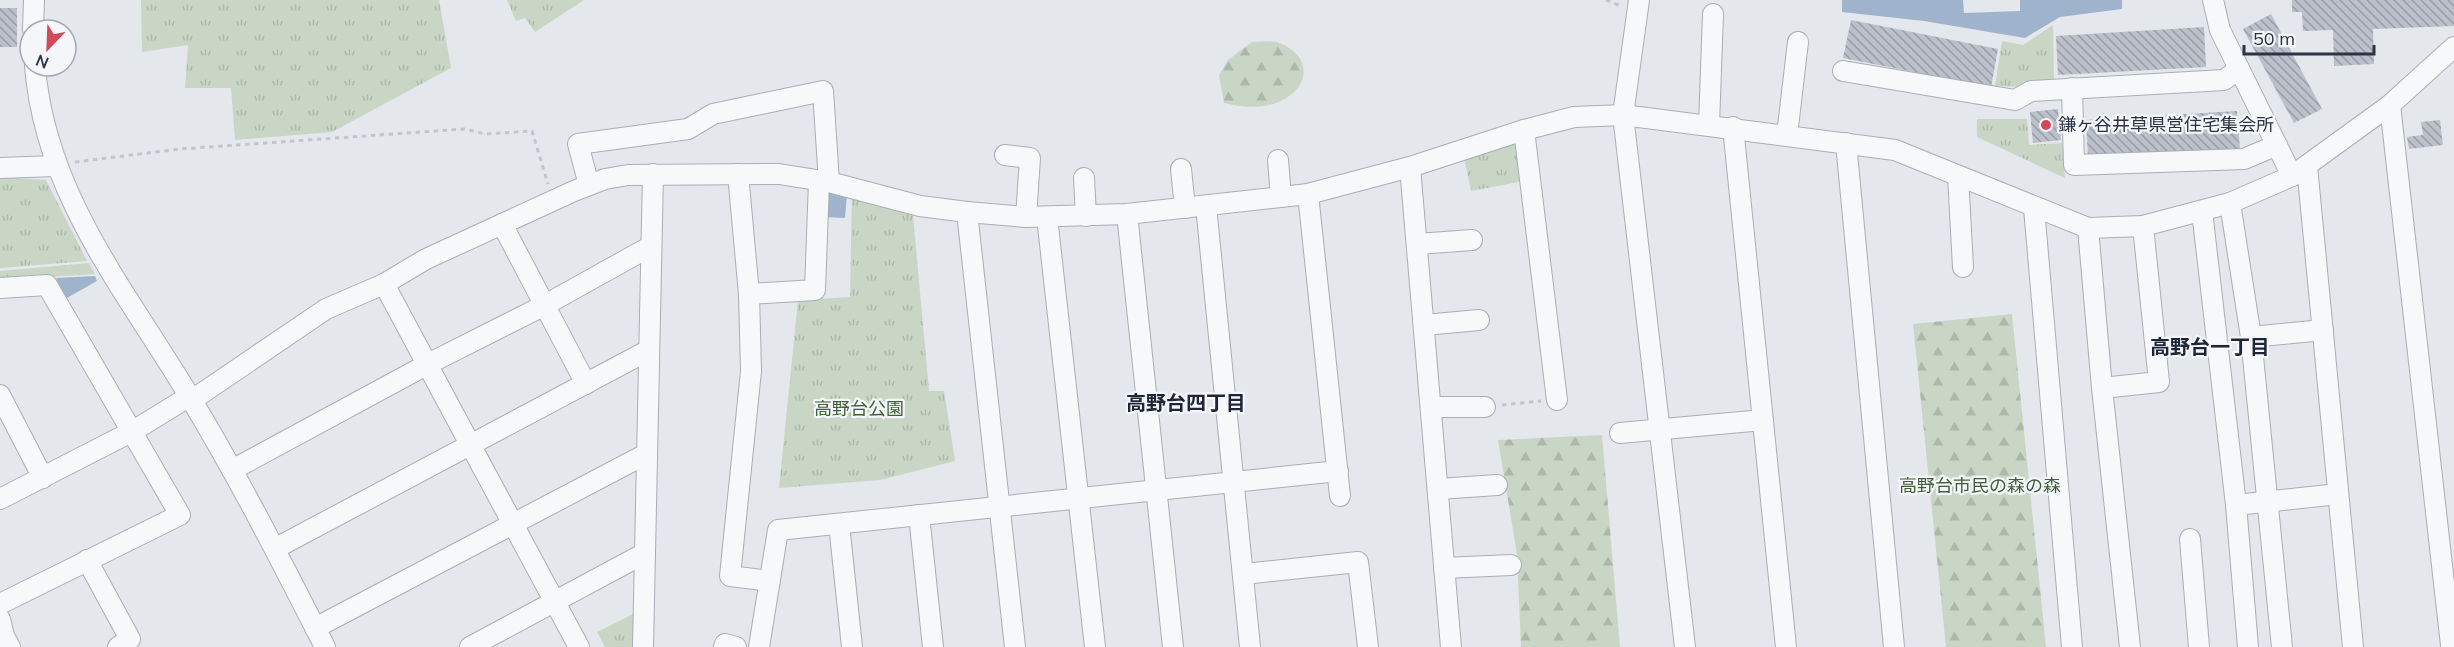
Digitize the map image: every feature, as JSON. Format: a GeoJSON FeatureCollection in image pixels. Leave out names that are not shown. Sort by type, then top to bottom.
{"type":"FeatureCollection","features":[{"type":"Feature","properties":{"kind":"street"},"geometry":{"type":"LineString","coordinates":[[33,18],[34,0]]}},
{"type":"Feature","properties":{"kind":"street"},"geometry":{"type":"LineString","coordinates":[[2213,0],[2220,30],[2277,146],[2300,171],[2323,330],[2353,647]]}},
{"type":"Feature","properties":{"kind":"street"},"geometry":{"type":"LineString","coordinates":[[1638,1],[1623,115],[1685,647]]}},
{"type":"Feature","properties":{"kind":"street"},"geometry":{"type":"LineString","coordinates":[[1709,125],[1713,14]]}},
{"type":"Feature","properties":{"kind":"street"},"geometry":{"type":"LineString","coordinates":[[1786,135],[1798,42]]}},
{"type":"Feature","properties":{"kind":"street"},"geometry":{"type":"LineString","coordinates":[[0,499],[133,431],[191,398],[326,309],[384,284],[426,259],[553,200],[589,185],[628,175],[779,174],[824,181],[920,206],[967,212],[1026,217],[1127,214],[1308,194],[1410,167],[1524,130],[1574,117],[1623,115],[1733,127],[1894,150],[2088,228],[2143,226],[2230,203],[2300,171],[2390,105],[2454,47]]}},
{"type":"Feature","properties":{"kind":"street"},"geometry":{"type":"LineString","coordinates":[[1843,71],[2015,100],[2031,91],[2224,80],[2239,69]]}},
{"type":"Feature","properties":{"kind":"street"},"geometry":{"type":"LineString","coordinates":[[36,78],[56,165],[86,230],[191,398],[232,470],[276,548],[318,641],[513,524],[646,454]]}},
{"type":"Feature","properties":{"kind":"street"},"geometry":{"type":"LineString","coordinates":[[2072,88],[2074,165],[2244,159],[2277,146]]}},
{"type":"Feature","properties":{"kind":"street"},"geometry":{"type":"LineString","coordinates":[[589,185],[578,144],[688,129],[713,114],[823,91],[824,181],[815,290],[749,294]]}},
{"type":"Feature","properties":{"kind":"street"},"geometry":{"type":"LineString","coordinates":[[2390,105],[2449,646]]}},
{"type":"Feature","properties":{"kind":"street"},"geometry":{"type":"LineString","coordinates":[[1733,127],[1786,647]]}},
{"type":"Feature","properties":{"kind":"street"},"geometry":{"type":"LineString","coordinates":[[1524,130],[1557,400]]}},
{"type":"Feature","properties":{"kind":"street"},"geometry":{"type":"LineString","coordinates":[[1846,143],[1894,647]]}},
{"type":"Feature","properties":{"kind":"street"},"geometry":{"type":"LineString","coordinates":[[1005,155],[1030,158],[1026,217]]}},
{"type":"Feature","properties":{"kind":"street"},"geometry":{"type":"LineString","coordinates":[[1278,160],[1281,197]]}},
{"type":"Feature","properties":{"kind":"street"},"geometry":{"type":"LineString","coordinates":[[0,168],[56,165]]}},
{"type":"Feature","properties":{"kind":"street"},"geometry":{"type":"LineString","coordinates":[[1410,167],[1451,647]]}},
{"type":"Feature","properties":{"kind":"street"},"geometry":{"type":"LineString","coordinates":[[1181,169],[1185,208]]}},
{"type":"Feature","properties":{"kind":"street"},"geometry":{"type":"LineString","coordinates":[[643,647],[653,174]]}},
{"type":"Feature","properties":{"kind":"street"},"geometry":{"type":"LineString","coordinates":[[738,174],[749,294],[751,371],[730,576],[770,581]]}},
{"type":"Feature","properties":{"kind":"street"},"geometry":{"type":"LineString","coordinates":[[1958,176],[1963,267]]}},
{"type":"Feature","properties":{"kind":"street"},"geometry":{"type":"LineString","coordinates":[[1084,178],[1086,216]]}},
{"type":"Feature","properties":{"kind":"street"},"geometry":{"type":"LineString","coordinates":[[1308,194],[1340,496]]}},
{"type":"Feature","properties":{"kind":"street"},"geometry":{"type":"LineString","coordinates":[[2230,203],[2251,338],[2282,647]]}},
{"type":"Feature","properties":{"kind":"street"},"geometry":{"type":"LineString","coordinates":[[1206,206],[1250,647]]}},
{"type":"Feature","properties":{"kind":"street"},"geometry":{"type":"LineString","coordinates":[[2034,208],[2072,647]]}},
{"type":"Feature","properties":{"kind":"street"},"geometry":{"type":"LineString","coordinates":[[2202,211],[2236,505],[2248,647]]}},
{"type":"Feature","properties":{"kind":"street"},"geometry":{"type":"LineString","coordinates":[[967,212],[1015,647]]}},
{"type":"Feature","properties":{"kind":"street"},"geometry":{"type":"LineString","coordinates":[[1127,214],[1173,647]]}},
{"type":"Feature","properties":{"kind":"street"},"geometry":{"type":"LineString","coordinates":[[1047,217],[1095,647]]}},
{"type":"Feature","properties":{"kind":"street"},"geometry":{"type":"LineString","coordinates":[[502,224],[586,384]]}},
{"type":"Feature","properties":{"kind":"street"},"geometry":{"type":"LineString","coordinates":[[2102,388],[2159,382],[2143,226]]}},
{"type":"Feature","properties":{"kind":"street"},"geometry":{"type":"LineString","coordinates":[[2088,228],[2102,388],[2130,647]]}},
{"type":"Feature","properties":{"kind":"street"},"geometry":{"type":"LineString","coordinates":[[1417,244],[1472,240]]}},
{"type":"Feature","properties":{"kind":"street"},"geometry":{"type":"LineString","coordinates":[[232,470],[428,364],[545,305],[651,246]]}},
{"type":"Feature","properties":{"kind":"street"},"geometry":{"type":"LineString","coordinates":[[384,284],[579,647]]}},
{"type":"Feature","properties":{"kind":"street"},"geometry":{"type":"LineString","coordinates":[[0,288],[47,285],[180,515],[0,604]]}},
{"type":"Feature","properties":{"kind":"street"},"geometry":{"type":"LineString","coordinates":[[1424,325],[1479,320]]}},
{"type":"Feature","properties":{"kind":"street"},"geometry":{"type":"LineString","coordinates":[[2251,338],[2323,330]]}},
{"type":"Feature","properties":{"kind":"street"},"geometry":{"type":"LineString","coordinates":[[276,548],[648,351]]}},
{"type":"Feature","properties":{"kind":"street"},"geometry":{"type":"LineString","coordinates":[[0,395],[43,478]]}},
{"type":"Feature","properties":{"kind":"street"},"geometry":{"type":"LineString","coordinates":[[1431,407],[1485,407]]}},
{"type":"Feature","properties":{"kind":"street"},"geometry":{"type":"LineString","coordinates":[[1620,434],[1763,420]]}},
{"type":"Feature","properties":{"kind":"street"},"geometry":{"type":"LineString","coordinates":[[759,647],[778,530],[1338,471]]}},
{"type":"Feature","properties":{"kind":"street"},"geometry":{"type":"LineString","coordinates":[[1438,489],[1497,485]]}},
{"type":"Feature","properties":{"kind":"street"},"geometry":{"type":"LineString","coordinates":[[2236,505],[2338,494]]}},
{"type":"Feature","properties":{"kind":"street"},"geometry":{"type":"LineString","coordinates":[[919,515],[933,647]]}},
{"type":"Feature","properties":{"kind":"street"},"geometry":{"type":"LineString","coordinates":[[839,524],[852,647]]}},
{"type":"Feature","properties":{"kind":"street"},"geometry":{"type":"LineString","coordinates":[[2190,539],[2199,647]]}},
{"type":"Feature","properties":{"kind":"street"},"geometry":{"type":"LineString","coordinates":[[470,647],[645,553]]}},
{"type":"Feature","properties":{"kind":"street"},"geometry":{"type":"LineString","coordinates":[[87,560],[130,639],[118,647]]}},
{"type":"Feature","properties":{"kind":"street"},"geometry":{"type":"LineString","coordinates":[[1244,574],[1358,562],[1368,647]]}},
{"type":"Feature","properties":{"kind":"street"},"geometry":{"type":"LineString","coordinates":[[1444,568],[1511,565]]}},
{"type":"Feature","properties":{"kind":"street"},"geometry":{"type":"LineString","coordinates":[[0,619],[4,636],[10,647]]}},
{"type":"Feature","properties":{"kind":"street"},"geometry":{"type":"LineString","coordinates":[[724,647],[725,644],[736,647]]}},
{"type":"Feature","properties":{"kind":"path"},"geometry":{"type":"LineString","coordinates":[[56,165],[191,148],[464,129],[485,134],[532,131],[553,200]]}},
{"type":"Feature","properties":{"kind":"path"},"geometry":{"type":"LineString","coordinates":[[1485,407],[1557,400]]}},
{"type":"Feature","properties":{"kind":"green space"},"geometry":{"type":"Polygon","coordinates":[[[141,0],[439,0],[451,68],[332,132],[235,140],[231,88],[185,88],[188,45],[142,52],[141,0]]]}},
{"type":"Feature","properties":{"kind":"green space"},"geometry":{"type":"Polygon","coordinates":[[[507,0],[584,0],[535,32],[525,18],[516,21],[507,0]]]}},
{"type":"Feature","properties":{"kind":"green space"},"geometry":{"type":"Polygon","coordinates":[[[2053,25],[2054,81],[2024,87],[1995,86],[2002,41],[2023,45],[2053,25]]]}},
{"type":"Feature","properties":{"kind":"green space"},"geometry":{"type":"Polygon","coordinates":[[[1252,42],[1277,42],[1291,49],[1303,65],[1304,74],[1301,83],[1287,98],[1270,105],[1250,107],[1224,103],[1219,75],[1228,60],[1252,42]]]}},
{"type":"Feature","properties":{"kind":"green space"},"geometry":{"type":"Polygon","coordinates":[[[1977,119],[2027,119],[2029,145],[2062,143],[2065,178],[1977,137],[1977,119]]]}},
{"type":"Feature","properties":{"kind":"green space"},"geometry":{"type":"Polygon","coordinates":[[[1511,141],[1519,146],[1524,181],[1471,191],[1464,157],[1511,141]]]}},
{"type":"Feature","properties":{"kind":"green space"},"geometry":{"type":"Polygon","coordinates":[[[0,177],[46,180],[87,261],[0,268],[0,177]]]}},
{"type":"Feature","properties":{"kind":"green space","name":"高野台公園"},"geometry":{"type":"Polygon","coordinates":[[[852,193],[906,208],[913,215],[929,391],[944,391],[955,461],[880,480],[779,488],[798,300],[850,297],[852,193]]]}},
{"type":"Feature","properties":{"kind":"green space"},"geometry":{"type":"Polygon","coordinates":[[[89,263],[95,274],[0,280],[0,271],[89,263]]]}},
{"type":"Feature","properties":{"kind":"green space","name":"高野台市民の森の森"},"geometry":{"type":"Polygon","coordinates":[[[2012,314],[2046,647],[1946,647],[1913,324],[2012,314]]]}},
{"type":"Feature","properties":{"kind":"green space"},"geometry":{"type":"Polygon","coordinates":[[[1602,435],[1620,647],[1521,647],[1517,554],[1498,440],[1602,435]]]}},
{"type":"Feature","properties":{"kind":"green space"},"geometry":{"type":"Polygon","coordinates":[[[637,612],[636,647],[605,647],[597,632],[637,612]]]}},
{"type":"Feature","properties":{"kind":"water"},"geometry":{"type":"Polygon","coordinates":[[[1842,0],[1963,0],[1964,13],[2020,11],[2020,0],[2122,0],[2122,9],[2060,17],[2025,38],[1924,21],[1842,12],[1842,0]]]}},
{"type":"Feature","properties":{"kind":"water"},"geometry":{"type":"Polygon","coordinates":[[[832,189],[847,194],[845,218],[825,217],[825,196],[832,189]]]}},
{"type":"Feature","properties":{"kind":"water"},"geometry":{"type":"Polygon","coordinates":[[[95,276],[97,281],[65,299],[56,278],[95,276]]]}},
{"type":"Feature","properties":{"kind":"building"},"geometry":{"type":"Polygon","coordinates":[[[2292,0],[2454,0],[2454,26],[2373,29],[2374,64],[2334,66],[2333,30],[2303,31],[2302,12],[2292,12],[2292,0]]]}},
{"type":"Feature","properties":{"kind":"building"},"geometry":{"type":"Polygon","coordinates":[[[0,8],[17,8],[17,47],[0,47],[0,8]]]}},
{"type":"Feature","properties":{"kind":"building"},"geometry":{"type":"Polygon","coordinates":[[[2271,14],[2322,109],[2294,123],[2243,29],[2271,14]]]}},
{"type":"Feature","properties":{"kind":"building"},"geometry":{"type":"Polygon","coordinates":[[[1851,20],[1998,49],[1991,87],[1843,58],[1851,20]]]}},
{"type":"Feature","properties":{"kind":"building"},"geometry":{"type":"Polygon","coordinates":[[[2204,27],[2206,67],[2058,75],[2056,36],[2204,27]]]}},
{"type":"Feature","properties":{"kind":"building"},"geometry":{"type":"Polygon","coordinates":[[[2058,109],[2061,140],[2033,143],[2030,112],[2058,109]]]}},
{"type":"Feature","properties":{"kind":"building"},"geometry":{"type":"Polygon","coordinates":[[[2237,111],[2240,150],[2088,158],[2086,120],[2237,111]]]}},
{"type":"Feature","properties":{"kind":"building"},"geometry":{"type":"Polygon","coordinates":[[[2440,120],[2443,145],[2409,149],[2407,137],[2423,135],[2421,122],[2440,120]]]}},
{"type":"Feature","properties":{"kind":"place","name":"鎌ヶ谷井草県営住宅集会所"},"geometry":{"type":"Point","coordinates":[2046,125]}},
{"type":"Feature","properties":{"kind":"district","name":"高野台一丁目"},"geometry":{"type":"Point","coordinates":[2210,347]}},
{"type":"Feature","properties":{"kind":"district","name":"高野台四丁目"},"geometry":{"type":"Point","coordinates":[1186,403]}}]}
